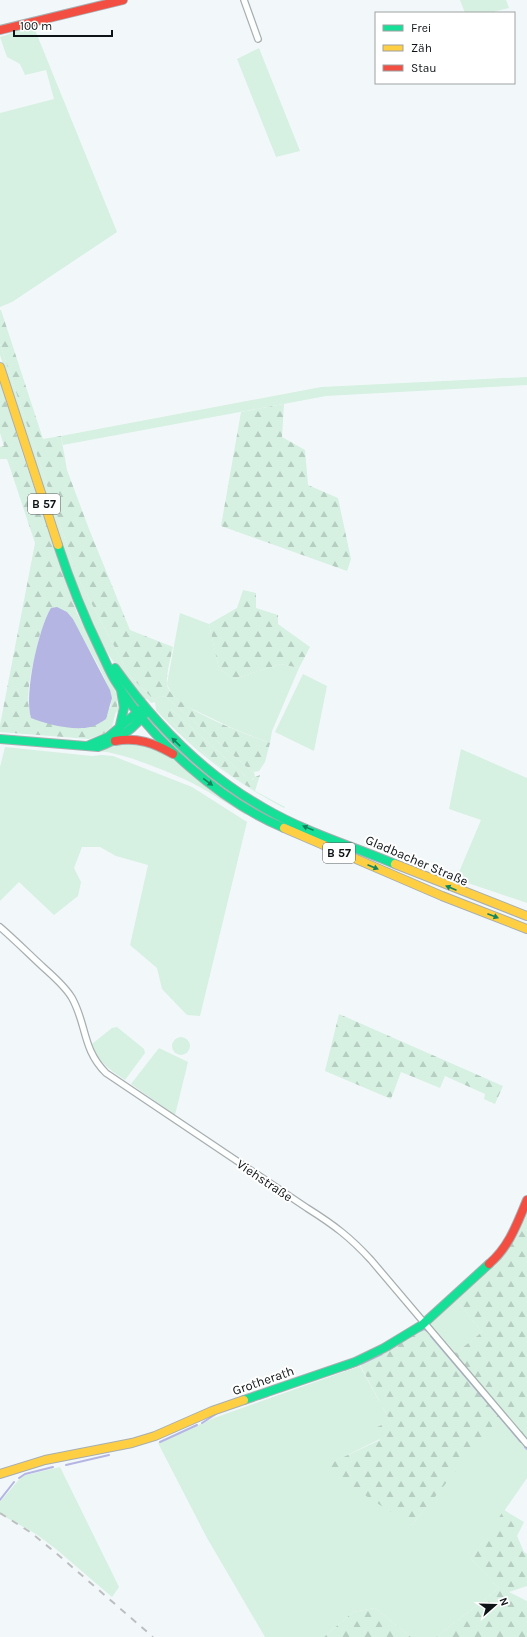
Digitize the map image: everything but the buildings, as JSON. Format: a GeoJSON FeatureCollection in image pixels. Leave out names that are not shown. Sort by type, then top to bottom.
{"type":"FeatureCollection","features":[{"type":"Feature","properties":{"kind":"main road"},"geometry":{"type":"LineString","coordinates":[[0,30],[123,0]]}},
{"type":"Feature","properties":{"kind":"main road","name":"B 57"},"geometry":{"type":"LineString","coordinates":[[0,366],[66,570],[94,639],[121,689],[178,757]]}},
{"type":"Feature","properties":{"kind":"main road","name":"B 57"},"geometry":{"type":"LineString","coordinates":[[94,639],[125,683],[142,713]]}},
{"type":"Feature","properties":{"kind":"main road"},"geometry":{"type":"LineString","coordinates":[[120,726],[123,719],[124,705],[121,689]]}},
{"type":"Feature","properties":{"kind":"main road"},"geometry":{"type":"LineString","coordinates":[[87,746],[108,737],[120,726],[142,713]]}},
{"type":"Feature","properties":{"kind":"main road"},"geometry":{"type":"LineString","coordinates":[[110,742],[130,728],[142,713]]}},
{"type":"Feature","properties":{"kind":"main road","name":"Gladbacher Straße"},"geometry":{"type":"LineString","coordinates":[[142,713],[164,730],[207,770],[243,796],[290,821],[466,894],[527,916]]}},
{"type":"Feature","properties":{"kind":"main road"},"geometry":{"type":"LineString","coordinates":[[0,739],[98,747],[110,742],[124,739],[139,739],[153,743],[178,757]]}},
{"type":"Feature","properties":{"kind":"main road","name":"Gladbacher Straße"},"geometry":{"type":"LineString","coordinates":[[178,757],[198,775],[238,804],[269,822],[442,896],[527,929]]}},
{"type":"Feature","properties":{"kind":"main road","name":"Grotherath"},"geometry":{"type":"LineString","coordinates":[[0,1474],[45,1460],[132,1443],[155,1436],[212,1411],[354,1362],[384,1348],[423,1324],[500,1254],[511,1238],[527,1200]]}},
{"type":"Feature","properties":{"kind":"street"},"geometry":{"type":"LineString","coordinates":[[244,0],[258,39]]}},
{"type":"Feature","properties":{"kind":"street","name":"Viehstraße"},"geometry":{"type":"LineString","coordinates":[[0,927],[57,980],[71,997],[77,1008],[90,1051],[96,1063],[106,1072],[307,1208],[335,1225],[354,1241],[423,1324],[527,1444]]}},
{"type":"Feature","properties":{"kind":"green space"},"geometry":{"type":"Polygon","coordinates":[[[460,0],[506,0],[509,8],[493,12],[465,12],[460,0]]]}},
{"type":"Feature","properties":{"kind":"green space"},"geometry":{"type":"Polygon","coordinates":[[[33,25],[117,232],[12,302],[0,307],[0,113],[54,99],[46,70],[25,75],[20,64],[7,57],[0,37],[33,25]]]}},
{"type":"Feature","properties":{"kind":"green space"},"geometry":{"type":"Polygon","coordinates":[[[259,48],[300,151],[276,157],[237,59],[259,48]]]}},
{"type":"Feature","properties":{"kind":"green space"},"geometry":{"type":"Polygon","coordinates":[[[0,310],[43,439],[61,436],[67,470],[130,630],[173,647],[167,684],[171,693],[181,702],[211,719],[270,743],[265,762],[259,771],[254,772],[249,769],[166,697],[160,696],[154,700],[130,676],[78,578],[0,344],[0,310]]]}},
{"type":"Feature","properties":{"kind":"green space"},"geometry":{"type":"Polygon","coordinates":[[[0,344],[78,578],[130,676],[154,700],[160,696],[166,697],[254,772],[255,777],[251,780],[245,776],[170,709],[168,718],[209,758],[227,773],[186,740],[156,710],[155,702],[151,703],[147,699],[141,699],[106,651],[77,586],[0,355],[0,344]]]}},
{"type":"Feature","properties":{"kind":"green space"},"geometry":{"type":"Polygon","coordinates":[[[527,377],[527,385],[326,396],[63,445],[61,436],[321,387],[527,377]]]}},
{"type":"Feature","properties":{"kind":"green space"},"geometry":{"type":"Polygon","coordinates":[[[0,382],[23,455],[77,613],[73,619],[67,612],[40,634],[29,687],[28,697],[31,718],[110,708],[112,698],[117,696],[117,708],[112,726],[105,733],[89,739],[0,732],[0,725],[35,543],[7,459],[0,459],[0,447],[4,446],[0,433],[0,382]]]}},
{"type":"Feature","properties":{"kind":"green space"},"geometry":{"type":"Polygon","coordinates":[[[284,404],[282,437],[305,450],[308,485],[338,498],[351,559],[347,571],[221,526],[241,412],[284,404]]]}},
{"type":"Feature","properties":{"kind":"green space"},"geometry":{"type":"Polygon","coordinates":[[[243,590],[256,593],[256,608],[278,615],[278,624],[310,647],[299,668],[281,664],[234,679],[219,669],[209,624],[237,608],[243,590]]]}},
{"type":"Feature","properties":{"kind":"green space"},"geometry":{"type":"Polygon","coordinates":[[[77,613],[109,676],[120,702],[120,710],[116,713],[118,703],[117,696],[112,698],[109,688],[73,619],[77,613]]]}},
{"type":"Feature","properties":{"kind":"green space"},"geometry":{"type":"Polygon","coordinates":[[[180,613],[209,624],[219,669],[234,679],[281,664],[299,668],[272,731],[270,743],[234,729],[182,704],[171,693],[167,684],[180,613]]]}},
{"type":"Feature","properties":{"kind":"green space"},"geometry":{"type":"Polygon","coordinates":[[[303,674],[327,686],[314,751],[275,732],[303,674]]]}},
{"type":"Feature","properties":{"kind":"green space"},"geometry":{"type":"Polygon","coordinates":[[[171,709],[245,776],[252,780],[260,775],[255,791],[230,775],[209,758],[168,718],[168,710],[171,709]]]}},
{"type":"Feature","properties":{"kind":"green space"},"geometry":{"type":"Polygon","coordinates":[[[121,743],[139,743],[165,752],[222,798],[246,813],[246,815],[202,788],[176,775],[131,758],[117,754],[97,752],[97,750],[121,743]]]}},
{"type":"Feature","properties":{"kind":"green space"},"geometry":{"type":"Polygon","coordinates":[[[5,747],[92,756],[113,756],[192,787],[247,822],[200,1016],[187,1015],[162,989],[157,968],[130,945],[148,865],[116,856],[100,847],[82,847],[74,868],[81,882],[78,896],[54,915],[19,882],[0,901],[0,767],[5,747]]]}},
{"type":"Feature","properties":{"kind":"green space"},"geometry":{"type":"Polygon","coordinates":[[[461,749],[527,778],[527,903],[456,879],[481,820],[449,809],[461,749]]]}},
{"type":"Feature","properties":{"kind":"green space"},"geometry":{"type":"Polygon","coordinates":[[[238,780],[285,807],[284,808],[265,798],[238,780]]]}},
{"type":"Feature","properties":{"kind":"green space"},"geometry":{"type":"Polygon","coordinates":[[[339,1014],[503,1086],[495,1104],[484,1099],[485,1094],[445,1076],[440,1088],[401,1072],[391,1099],[325,1071],[339,1014]]]}},
{"type":"Feature","properties":{"kind":"green space"},"geometry":{"type":"Polygon","coordinates":[[[117,1027],[144,1049],[145,1053],[125,1080],[101,1061],[92,1044],[112,1028],[117,1027]]]}},
{"type":"Feature","properties":{"kind":"green space"},"geometry":{"type":"Polygon","coordinates":[[[177,1037],[185,1037],[190,1042],[188,1053],[185,1055],[177,1055],[172,1050],[172,1042],[177,1037]]]}},
{"type":"Feature","properties":{"kind":"green space"},"geometry":{"type":"Polygon","coordinates":[[[159,1048],[188,1062],[175,1115],[131,1084],[159,1048]]]}},
{"type":"Feature","properties":{"kind":"green space"},"geometry":{"type":"Polygon","coordinates":[[[525,1213],[527,1214],[527,1438],[504,1412],[412,1525],[409,1524],[322,1467],[380,1440],[375,1428],[390,1421],[359,1363],[430,1323],[456,1353],[482,1332],[456,1300],[498,1263],[513,1241],[525,1213]]]}},
{"type":"Feature","properties":{"kind":"green space"},"geometry":{"type":"Polygon","coordinates":[[[456,1300],[482,1332],[456,1353],[430,1323],[456,1300]]]}},
{"type":"Feature","properties":{"kind":"green space"},"geometry":{"type":"Polygon","coordinates":[[[360,1366],[390,1421],[380,1439],[323,1467],[412,1525],[499,1417],[527,1450],[527,1478],[471,1559],[499,1588],[436,1637],[411,1637],[375,1608],[353,1612],[324,1637],[265,1637],[207,1538],[158,1443],[214,1418],[360,1366]]]}},
{"type":"Feature","properties":{"kind":"green space"},"geometry":{"type":"Polygon","coordinates":[[[60,1467],[119,1587],[112,1597],[56,1549],[36,1534],[0,1514],[0,1502],[22,1476],[60,1467]]]}},
{"type":"Feature","properties":{"kind":"green space"},"geometry":{"type":"Polygon","coordinates":[[[504,1510],[524,1522],[517,1536],[524,1552],[527,1554],[527,1586],[509,1592],[527,1601],[527,1637],[436,1637],[499,1588],[471,1559],[504,1510]]]}},
{"type":"Feature","properties":{"kind":"green space"},"geometry":{"type":"Polygon","coordinates":[[[375,1608],[411,1637],[324,1637],[353,1612],[375,1608]]]}},
{"type":"Feature","properties":{"kind":"water"},"geometry":{"type":"Polygon","coordinates":[[[57,607],[67,612],[73,619],[110,690],[112,698],[106,719],[92,726],[76,728],[52,725],[31,718],[29,694],[37,646],[41,631],[51,608],[57,607]]]}},
{"type":"Feature","properties":{"kind":"waterway"},"geometry":{"type":"LineString","coordinates":[[420,1331],[424,1329],[427,1331]]}},
{"type":"Feature","properties":{"kind":"waterway"},"geometry":{"type":"LineString","coordinates":[[431,1336],[521,1442]]}},
{"type":"Feature","properties":{"kind":"waterway"},"geometry":{"type":"LineString","coordinates":[[389,1350],[406,1339]]}},
{"type":"Feature","properties":{"kind":"waterway"},"geometry":{"type":"LineString","coordinates":[[344,1370],[382,1354]]}},
{"type":"Feature","properties":{"kind":"waterway"},"geometry":{"type":"LineString","coordinates":[[259,1399],[268,1396]]}},
{"type":"Feature","properties":{"kind":"waterway"},"geometry":{"type":"LineString","coordinates":[[202,1423],[216,1414]]}},
{"type":"Feature","properties":{"kind":"waterway"},"geometry":{"type":"LineString","coordinates":[[160,1442],[197,1425]]}},
{"type":"Feature","properties":{"kind":"waterway"},"geometry":{"type":"LineString","coordinates":[[66,1465],[109,1455]]}},
{"type":"Feature","properties":{"kind":"waterway"},"geometry":{"type":"LineString","coordinates":[[19,1478],[25,1474],[53,1467]]}},
{"type":"Feature","properties":{"kind":"waterway"},"geometry":{"type":"LineString","coordinates":[[0,1500],[14,1482]]}},
{"type":"Feature","properties":{"kind":"railway"},"geometry":{"type":"LineString","coordinates":[[0,1513],[30,1532],[56,1553],[153,1637]]}},
{"type":"Feature","properties":{"kind":"traffic: fast"},"geometry":{"type":"LineString","coordinates":[[58,545],[78,599],[112,675],[131,704],[148,726],[168,747],[212,785],[236,802],[284,828]]}},
{"type":"Feature","properties":{"kind":"traffic: fast"},"geometry":{"type":"LineString","coordinates":[[115,668],[130,689],[164,728],[201,764],[242,795],[280,817],[395,864]]}},
{"type":"Feature","properties":{"kind":"traffic: fast"},"geometry":{"type":"LineString","coordinates":[[120,725],[124,708],[121,690]]}},
{"type":"Feature","properties":{"kind":"traffic: fast"},"geometry":{"type":"LineString","coordinates":[[0,739],[98,747],[126,733],[147,711],[140,710],[108,737],[87,746]]}},
{"type":"Feature","properties":{"kind":"traffic: fast"},"geometry":{"type":"LineString","coordinates":[[244,1400],[355,1362],[384,1348],[422,1325],[489,1264]]}},
{"type":"Feature","properties":{"kind":"traffic: slow"},"geometry":{"type":"LineString","coordinates":[[0,367],[58,545]]}},
{"type":"Feature","properties":{"kind":"traffic: slow"},"geometry":{"type":"LineString","coordinates":[[284,828],[442,896],[527,929]]}},
{"type":"Feature","properties":{"kind":"traffic: slow"},"geometry":{"type":"LineString","coordinates":[[395,864],[527,916]]}},
{"type":"Feature","properties":{"kind":"traffic: slow"},"geometry":{"type":"LineString","coordinates":[[0,1474],[45,1460],[132,1443],[155,1436],[212,1411],[244,1400]]}},
{"type":"Feature","properties":{"kind":"traffic: jam"},"geometry":{"type":"LineString","coordinates":[[0,30],[123,0]]}},
{"type":"Feature","properties":{"kind":"traffic: jam"},"geometry":{"type":"LineString","coordinates":[[115,741],[138,740],[152,744],[173,754]]}},
{"type":"Feature","properties":{"kind":"traffic: jam"},"geometry":{"type":"LineString","coordinates":[[489,1264],[507,1243],[527,1200]]}}]}
